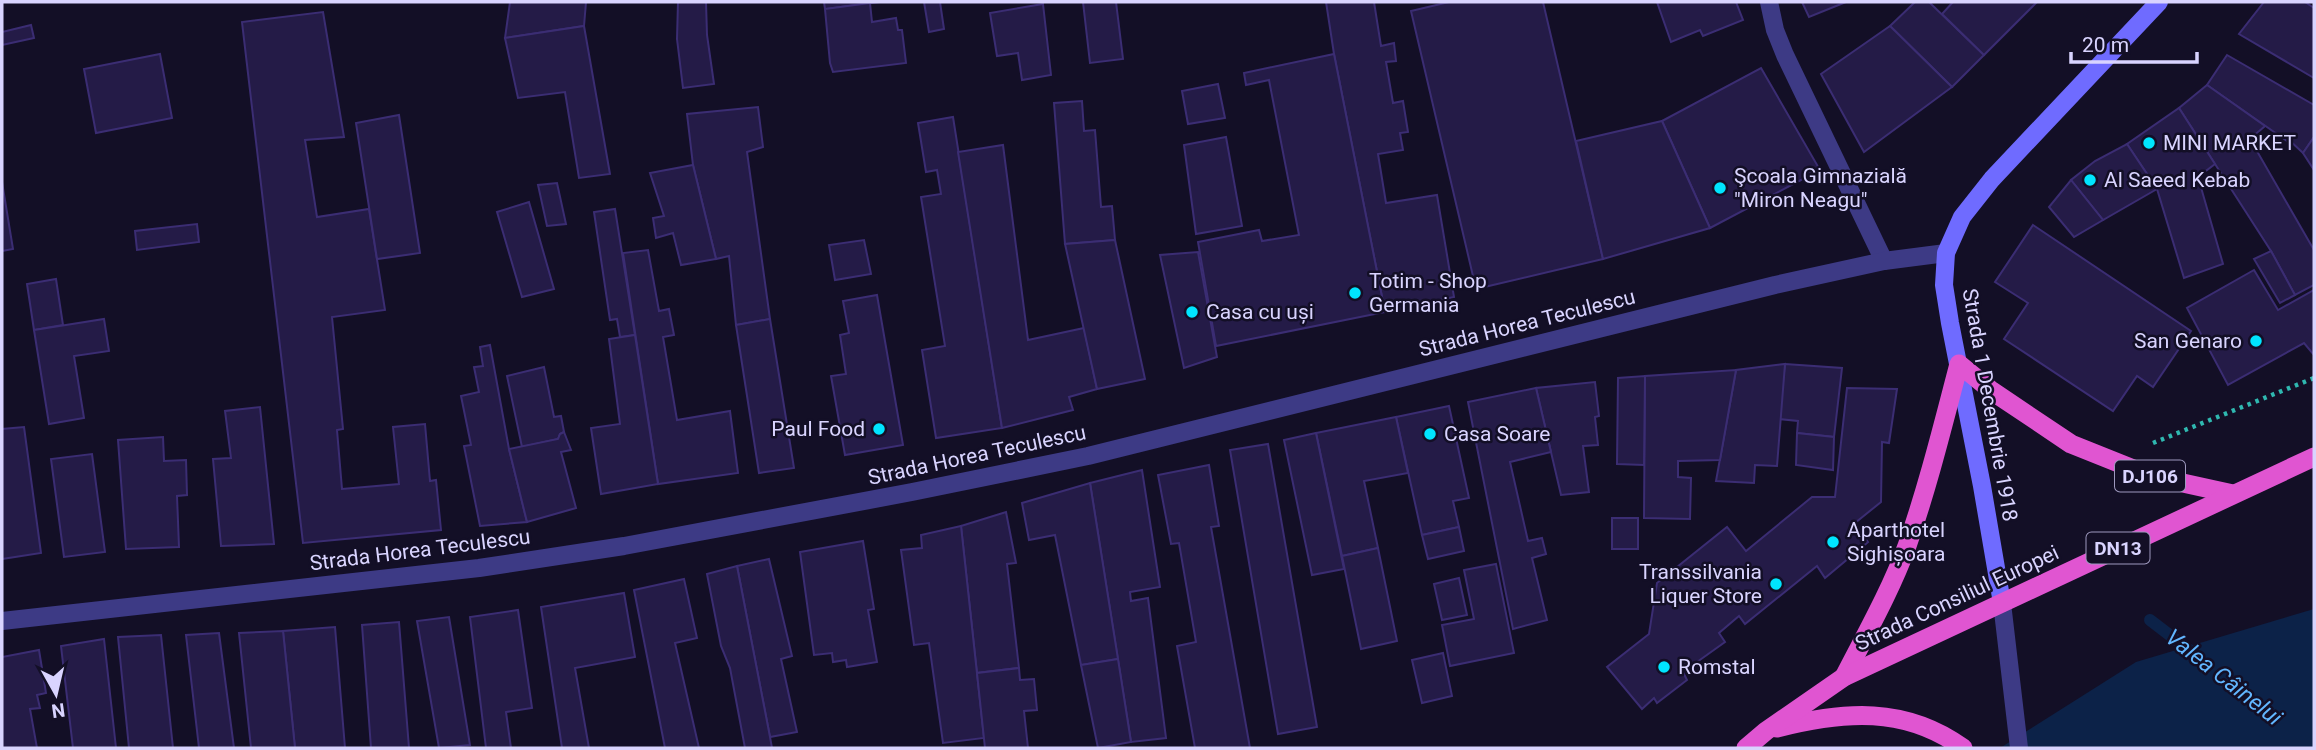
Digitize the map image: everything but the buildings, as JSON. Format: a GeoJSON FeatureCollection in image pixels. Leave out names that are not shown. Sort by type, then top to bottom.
{"type":"FeatureCollection","features":[{"type":"Feature","properties":{"kind":"highway","name":"DJ106"},"geometry":{"type":"LineString","coordinates":[[1959,364],[1992,391],[2071,444],[2151,476],[2233,494]]}},
{"type":"Feature","properties":{"kind":"highway"},"geometry":{"type":"LineString","coordinates":[[1844,677],[1883,603],[1906,548],[1924,494],[1959,364]]}},
{"type":"Feature","properties":{"kind":"highway","name":"Strada Consiliul Europei"},"geometry":{"type":"LineString","coordinates":[[1746,748],[1844,677],[2314,457]]}},
{"type":"Feature","properties":{"kind":"highway"},"geometry":{"type":"LineString","coordinates":[[1766,731],[1818,718],[1848,715],[1886,716],[1935,730],[1963,748]]}},
{"type":"Feature","properties":{"kind":"main road","name":"Strada 1 Decembrie 1918"},"geometry":{"type":"LineString","coordinates":[[2002,603],[1944,285],[1946,253],[1962,217],[1992,179],[2159,2]]}},
{"type":"Feature","properties":{"kind":"street"},"geometry":{"type":"LineString","coordinates":[[1769,2],[1775,30],[1785,55],[1884,261]]}},
{"type":"Feature","properties":{"kind":"street","name":"Strada Horea Teculescu"},"geometry":{"type":"LineString","coordinates":[[2,621],[479,568],[624,546],[898,495],[1088,456],[1775,285],[1884,261],[1946,253]]}},
{"type":"Feature","properties":{"kind":"street"},"geometry":{"type":"LineString","coordinates":[[2002,603],[2019,748]]}},
{"type":"Feature","properties":{"kind":"path"},"geometry":{"type":"LineString","coordinates":[[2144,446],[2314,378]]}},
{"type":"Feature","properties":{"kind":"water"},"geometry":{"type":"Polygon","coordinates":[[[2314,609],[2314,748],[2000,748],[2136,662],[2314,609]]]}},
{"type":"Feature","properties":{"kind":"waterway","name":"Valea Câinelui"},"geometry":{"type":"LineString","coordinates":[[2150,620],[2197,656]]}},
{"type":"Feature","properties":{"kind":"place","name":"MINI MARKET"},"geometry":{"type":"Point","coordinates":[2149,143]}},
{"type":"Feature","properties":{"kind":"place","name":"Al Saeed Kebab"},"geometry":{"type":"Point","coordinates":[2090,180]}},
{"type":"Feature","properties":{"kind":"place","name":"Şcoala Gimnazială \"Miron Neagu\""},"geometry":{"type":"Point","coordinates":[1720,188]}},
{"type":"Feature","properties":{"kind":"place","name":"Totim - Shop Germania"},"geometry":{"type":"Point","coordinates":[1355,293]}},
{"type":"Feature","properties":{"kind":"place","name":"Casa cu uși"},"geometry":{"type":"Point","coordinates":[1192,312]}},
{"type":"Feature","properties":{"kind":"place","name":"San Genaro"},"geometry":{"type":"Point","coordinates":[2256,341]}},
{"type":"Feature","properties":{"kind":"place","name":"Paul Food"},"geometry":{"type":"Point","coordinates":[879,429]}},
{"type":"Feature","properties":{"kind":"place","name":"Casa Soare"},"geometry":{"type":"Point","coordinates":[1430,434]}},
{"type":"Feature","properties":{"kind":"place","name":"Aparthotel Sighișoara"},"geometry":{"type":"Point","coordinates":[1833,542]}},
{"type":"Feature","properties":{"kind":"place","name":"Transsilvania Liquer Store"},"geometry":{"type":"Point","coordinates":[1776,584]}},
{"type":"Feature","properties":{"kind":"place","name":"Romstal"},"geometry":{"type":"Point","coordinates":[1664,667]}}]}
